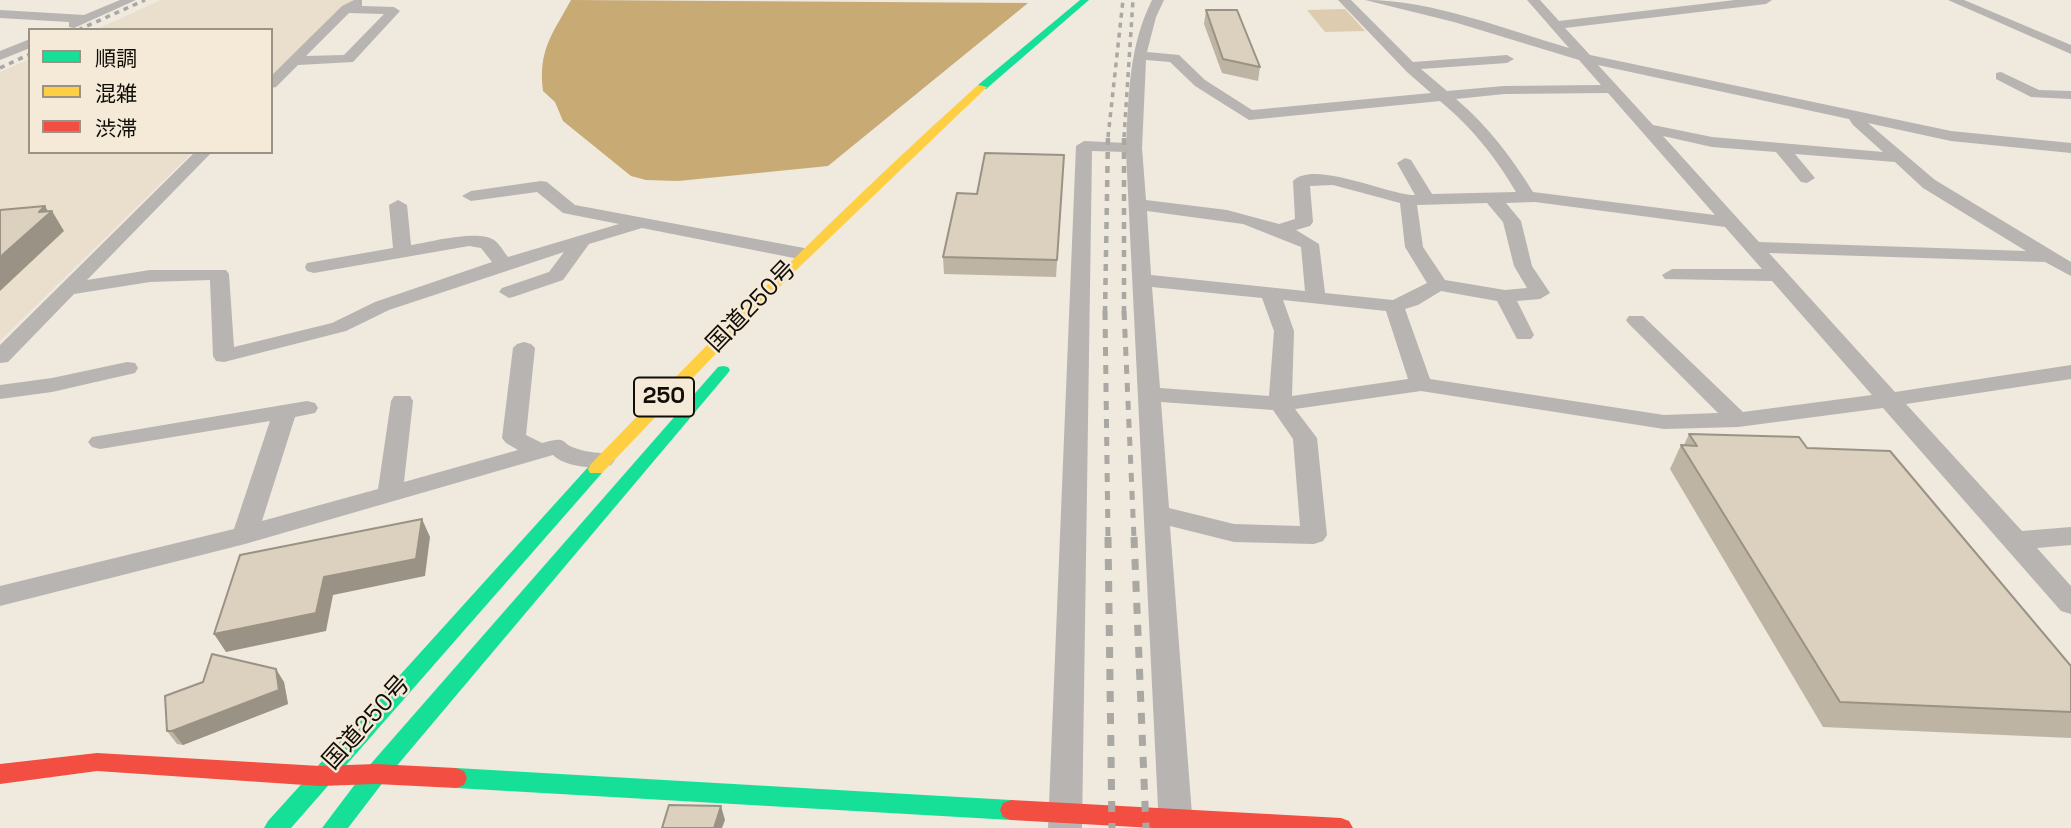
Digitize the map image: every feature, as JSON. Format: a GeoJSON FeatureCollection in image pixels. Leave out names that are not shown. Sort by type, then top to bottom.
{"type":"FeatureCollection","features":[{"type":"Feature","properties":{"kind":"main road","name":"国道250号"},"geometry":{"type":"LineString","coordinates":[[276,828],[603,460],[804,254],[912,148],[1085,0]]}},
{"type":"Feature","properties":{"kind":"main road"},"geometry":{"type":"LineString","coordinates":[[887,197],[926,156],[1035,57],[1080,25]]}},
{"type":"Feature","properties":{"kind":"main road","name":"国道250号"},"geometry":{"type":"LineString","coordinates":[[334,828],[376,774],[734,358]]}},
{"type":"Feature","properties":{"kind":"main road"},"geometry":{"type":"LineString","coordinates":[[0,775],[97,762],[320,776],[376,774],[1065,820],[1341,828]]}},
{"type":"Feature","properties":{"kind":"street"},"geometry":{"type":"LineString","coordinates":[[66,28],[130,0]]}},
{"type":"Feature","properties":{"kind":"street"},"geometry":{"type":"LineString","coordinates":[[273,82],[346,9],[363,0]]}},
{"type":"Feature","properties":{"kind":"street"},"geometry":{"type":"LineString","coordinates":[[1158,0],[1150,14],[1139,55],[1134,148],[1176,823]]}},
{"type":"Feature","properties":{"kind":"street"},"geometry":{"type":"LineString","coordinates":[[1344,0],[1410,66],[1476,124],[1502,156],[1528,197]]}},
{"type":"Feature","properties":{"kind":"street"},"geometry":{"type":"LineString","coordinates":[[1371,0],[1458,14],[1587,58],[1856,116],[1951,136],[2071,148]]}},
{"type":"Feature","properties":{"kind":"street"},"geometry":{"type":"LineString","coordinates":[[1533,0],[2071,604]]}},
{"type":"Feature","properties":{"kind":"street"},"geometry":{"type":"LineString","coordinates":[[1649,0],[1667,12]]}},
{"type":"Feature","properties":{"kind":"street"},"geometry":{"type":"LineString","coordinates":[[1557,25],[1766,0]]}},
{"type":"Feature","properties":{"kind":"street"},"geometry":{"type":"LineString","coordinates":[[1954,0],[2071,50]]}},
{"type":"Feature","properties":{"kind":"street"},"geometry":{"type":"LineString","coordinates":[[294,61],[348,59],[394,11],[346,9]]}},
{"type":"Feature","properties":{"kind":"street"},"geometry":{"type":"LineString","coordinates":[[0,14],[86,19]]}},
{"type":"Feature","properties":{"kind":"street"},"geometry":{"type":"LineString","coordinates":[[0,56],[28,44]]}},
{"type":"Feature","properties":{"kind":"street"},"geometry":{"type":"LineString","coordinates":[[1139,55],[1174,58],[1200,83],[1248,115],[1504,90],[1612,89]]}},
{"type":"Feature","properties":{"kind":"street"},"geometry":{"type":"LineString","coordinates":[[1410,66],[1507,59]]}},
{"type":"Feature","properties":{"kind":"street"},"geometry":{"type":"LineString","coordinates":[[2001,76],[2036,94],[2071,95]]}},
{"type":"Feature","properties":{"kind":"street"},"geometry":{"type":"LineString","coordinates":[[1856,116],[1858,122],[1929,184],[2071,270]]}},
{"type":"Feature","properties":{"kind":"street"},"geometry":{"type":"LineString","coordinates":[[1647,128],[1712,142],[1899,159]]}},
{"type":"Feature","properties":{"kind":"street"},"geometry":{"type":"LineString","coordinates":[[1065,820],[1084,146],[1134,148]]}},
{"type":"Feature","properties":{"kind":"street"},"geometry":{"type":"LineString","coordinates":[[1781,148],[1807,178]]}},
{"type":"Feature","properties":{"kind":"street"},"geometry":{"type":"LineString","coordinates":[[0,357],[202,154]]}},
{"type":"Feature","properties":{"kind":"street"},"geometry":{"type":"LineString","coordinates":[[1405,163],[1417,200],[1414,247],[1438,285]]}},
{"type":"Feature","properties":{"kind":"street"},"geometry":{"type":"LineString","coordinates":[[1282,229],[1304,222],[1301,181],[1334,180],[1417,200],[1528,197],[1588,203],[1674,218],[1731,222]]}},
{"type":"Feature","properties":{"kind":"street"},"geometry":{"type":"LineString","coordinates":[[471,196],[541,186],[569,209],[804,254]]}},
{"type":"Feature","properties":{"kind":"street"},"geometry":{"type":"LineString","coordinates":[[1142,280],[1394,306],[1411,301],[1438,285],[1505,296],[1539,292],[1523,266],[1512,220],[1492,198]]}},
{"type":"Feature","properties":{"kind":"street"},"geometry":{"type":"LineString","coordinates":[[398,205],[403,252]]}},
{"type":"Feature","properties":{"kind":"street"},"geometry":{"type":"LineString","coordinates":[[1138,205],[1198,210],[1251,219],[1282,229],[1310,244],[1316,298]]}},
{"type":"Feature","properties":{"kind":"street"},"geometry":{"type":"LineString","coordinates":[[68,289],[150,276],[219,274],[224,356],[339,327],[382,306],[503,264],[641,223]]}},
{"type":"Feature","properties":{"kind":"street"},"geometry":{"type":"LineString","coordinates":[[314,267],[469,241],[487,243],[503,264]]}},
{"type":"Feature","properties":{"kind":"street"},"geometry":{"type":"LineString","coordinates":[[509,292],[556,276],[582,241]]}},
{"type":"Feature","properties":{"kind":"street"},"geometry":{"type":"LineString","coordinates":[[1752,247],[2050,257]]}},
{"type":"Feature","properties":{"kind":"street"},"geometry":{"type":"LineString","coordinates":[[1672,276],[1777,275]]}},
{"type":"Feature","properties":{"kind":"street"},"geometry":{"type":"LineString","coordinates":[[1157,514],[1234,533],[1314,535],[1305,438],[1280,404],[1284,331],[1270,293]]}},
{"type":"Feature","properties":{"kind":"street"},"geometry":{"type":"LineString","coordinates":[[1505,296],[1524,335]]}},
{"type":"Feature","properties":{"kind":"street"},"geometry":{"type":"LineString","coordinates":[[1394,306],[1421,384]]}},
{"type":"Feature","properties":{"kind":"street"},"geometry":{"type":"LineString","coordinates":[[1636,320],[1738,420]]}},
{"type":"Feature","properties":{"kind":"street"},"geometry":{"type":"LineString","coordinates":[[524,348],[514,438],[539,451]]}},
{"type":"Feature","properties":{"kind":"street"},"geometry":{"type":"LineString","coordinates":[[0,392],[52,385],[127,368]]}},
{"type":"Feature","properties":{"kind":"street"},"geometry":{"type":"LineString","coordinates":[[1149,394],[1280,404],[1421,384],[1664,422],[1738,420],[2071,372]]}},
{"type":"Feature","properties":{"kind":"street"},"geometry":{"type":"LineString","coordinates":[[390,494],[402,401]]}},
{"type":"Feature","properties":{"kind":"street"},"geometry":{"type":"LineString","coordinates":[[100,442],[296,410],[245,535]]}},
{"type":"Feature","properties":{"kind":"street"},"geometry":{"type":"LineString","coordinates":[[0,596],[245,535],[558,446],[568,456],[603,460]]}},
{"type":"Feature","properties":{"kind":"street"},"geometry":{"type":"LineString","coordinates":[[2016,541],[2071,536]]}},
{"type":"Feature","properties":{"kind":"shaded area"},"geometry":{"type":"Polygon","coordinates":[[[161,0],[356,0],[340,9],[273,74],[273,28],[99,28],[161,0]]]}},
{"type":"Feature","properties":{"kind":"shaded area"},"geometry":{"type":"Polygon","coordinates":[[[571,0],[1028,3],[828,166],[678,181],[646,180],[631,176],[563,121],[555,102],[543,91],[543,64],[548,43],[571,0]]]}},
{"type":"Feature","properties":{"kind":"shaded area"},"geometry":{"type":"Polygon","coordinates":[[[1345,9],[1365,31],[1325,32],[1307,10],[1345,9]]]}},
{"type":"Feature","properties":{"kind":"shaded area"},"geometry":{"type":"Polygon","coordinates":[[[28,60],[28,154],[191,154],[0,341],[0,72],[28,60]]]}},
{"type":"Feature","properties":{"kind":"building"},"geometry":{"type":"Polygon","coordinates":[[[1206,10],[1237,10],[1260,67],[1223,59],[1206,10]]]}},
{"type":"Feature","properties":{"kind":"building"},"geometry":{"type":"Polygon","coordinates":[[[985,153],[1064,155],[1057,260],[943,257],[957,193],[977,194],[985,153]]]}},
{"type":"Feature","properties":{"kind":"building"},"geometry":{"type":"Polygon","coordinates":[[[45,206],[39,212],[52,211],[0,257],[0,210],[45,206]]]}},
{"type":"Feature","properties":{"kind":"building"},"geometry":{"type":"Polygon","coordinates":[[[1689,434],[1799,437],[1807,448],[1890,451],[2071,666],[2071,712],[1840,702],[1681,445],[1697,446],[1689,434]]]}},
{"type":"Feature","properties":{"kind":"building"},"geometry":{"type":"Polygon","coordinates":[[[422,519],[416,559],[324,577],[316,613],[214,634],[240,555],[422,519]]]}},
{"type":"Feature","properties":{"kind":"building"},"geometry":{"type":"Polygon","coordinates":[[[212,654],[276,669],[279,690],[167,731],[165,696],[203,682],[212,654]]]}},
{"type":"Feature","properties":{"kind":"building"},"geometry":{"type":"Polygon","coordinates":[[[669,805],[721,806],[714,828],[662,828],[669,805]]]}},
{"type":"Feature","properties":{"kind":"railway"},"geometry":{"type":"LineString","coordinates":[[82,28],[145,0]]}},
{"type":"Feature","properties":{"kind":"railway"},"geometry":{"type":"LineString","coordinates":[[1108,137],[1123,0]]}},
{"type":"Feature","properties":{"kind":"railway"},"geometry":{"type":"LineString","coordinates":[[1124,137],[1133,0]]}},
{"type":"Feature","properties":{"kind":"railway"},"geometry":{"type":"LineString","coordinates":[[0,68],[28,55]]}},
{"type":"Feature","properties":{"kind":"railway"},"geometry":{"type":"LineString","coordinates":[[1105,312],[1108,136]]}},
{"type":"Feature","properties":{"kind":"railway"},"geometry":{"type":"LineString","coordinates":[[1124,137],[1124,311]]}},
{"type":"Feature","properties":{"kind":"railway"},"geometry":{"type":"LineString","coordinates":[[1124,311],[1134,538]]}},
{"type":"Feature","properties":{"kind":"railway"},"geometry":{"type":"LineString","coordinates":[[1105,312],[1108,538]]}},
{"type":"Feature","properties":{"kind":"railway"},"geometry":{"type":"LineString","coordinates":[[1108,537],[1112,828]]}},
{"type":"Feature","properties":{"kind":"railway"},"geometry":{"type":"LineString","coordinates":[[1134,537],[1146,828]]}},
{"type":"Feature","properties":{"kind":"traffic: fast"},"geometry":{"type":"LineString","coordinates":[[982,87],[1085,0]]}},
{"type":"Feature","properties":{"kind":"traffic: fast"},"geometry":{"type":"LineString","coordinates":[[334,828],[376,774],[723,370]]}},
{"type":"Feature","properties":{"kind":"traffic: fast"},"geometry":{"type":"LineString","coordinates":[[276,828],[596,469]]}},
{"type":"Feature","properties":{"kind":"traffic: fast"},"geometry":{"type":"LineString","coordinates":[[456,778],[1011,810]]}},
{"type":"Feature","properties":{"kind":"traffic: slow"},"geometry":{"type":"LineString","coordinates":[[596,469],[785,274],[882,179],[982,87]]}},
{"type":"Feature","properties":{"kind":"traffic: jam"},"geometry":{"type":"LineString","coordinates":[[0,774],[97,762],[320,776],[376,774],[456,778]]}},
{"type":"Feature","properties":{"kind":"traffic: jam"},"geometry":{"type":"LineString","coordinates":[[1011,810],[1341,828]]}}]}
